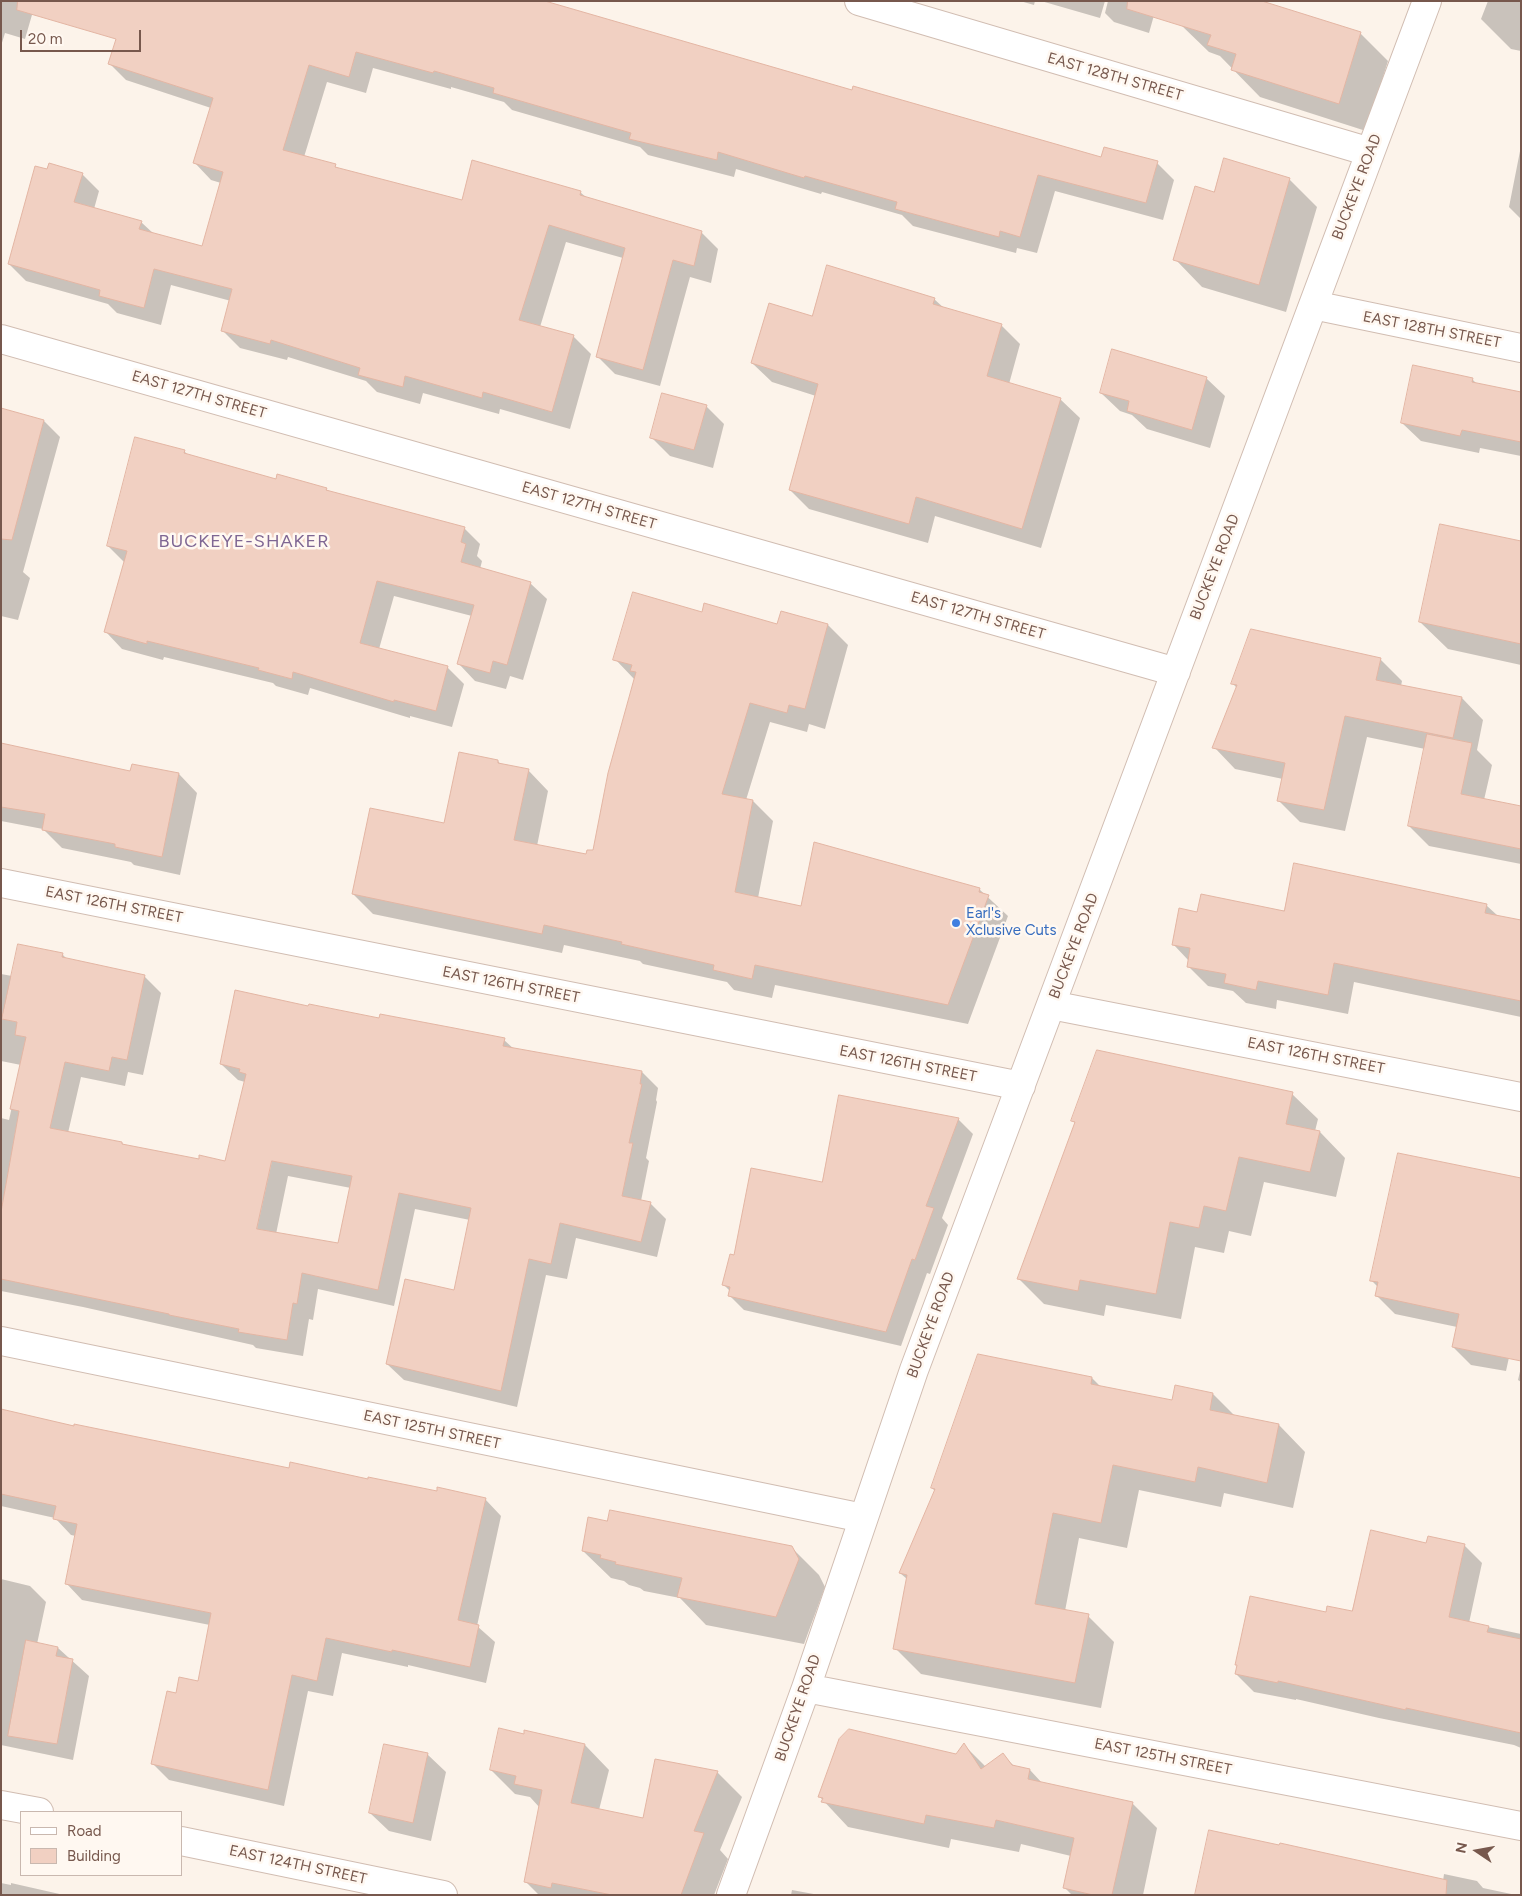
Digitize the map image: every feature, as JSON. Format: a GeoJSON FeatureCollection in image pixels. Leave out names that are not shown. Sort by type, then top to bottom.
{"type":"FeatureCollection","features":[{"type":"Feature","properties":{"kind":"street","name":"EAST 128TH STREET"},"geometry":{"type":"LineString","coordinates":[[860,1],[1370,152]]}},
{"type":"Feature","properties":{"kind":"street","name":"BUCKEYE ROAD"},"geometry":{"type":"LineString","coordinates":[[731,1895],[806,1688],[914,1370],[1427,1]]}},
{"type":"Feature","properties":{"kind":"street","name":"EAST 128TH STREET"},"geometry":{"type":"LineString","coordinates":[[1313,305],[1521,348]]}},
{"type":"Feature","properties":{"kind":"street","name":"EAST 127TH STREET"},"geometry":{"type":"LineString","coordinates":[[1,339],[1176,672]]}},
{"type":"Feature","properties":{"kind":"street","name":"EAST 126TH STREET"},"geometry":{"type":"LineString","coordinates":[[1,883],[1021,1086]]}},
{"type":"Feature","properties":{"kind":"street","name":"EAST 126TH STREET"},"geometry":{"type":"LineString","coordinates":[[1051,1005],[1521,1097]]}},
{"type":"Feature","properties":{"kind":"street","name":"EAST 125TH STREET"},"geometry":{"type":"LineString","coordinates":[[1,1341],[863,1518]]}},
{"type":"Feature","properties":{"kind":"street","name":"EAST 125TH STREET"},"geometry":{"type":"LineString","coordinates":[[806,1688],[1521,1826]]}},
{"type":"Feature","properties":{"kind":"street"},"geometry":{"type":"LineString","coordinates":[[1,1804],[34,1811]]}},
{"type":"Feature","properties":{"kind":"street","name":"EAST 124TH STREET"},"geometry":{"type":"LineString","coordinates":[[182,1841],[444,1895]]}},
{"type":"Feature","properties":{"kind":"building"},"geometry":{"type":"Polygon","coordinates":[[[18,1],[545,1],[852,90],[853,86],[1101,157],[1104,147],[1158,161],[1146,203],[1038,175],[1020,237],[1000,231],[999,237],[895,209],[897,202],[805,176],[804,178],[718,152],[717,160],[629,139],[631,133],[493,93],[494,88],[434,71],[433,73],[356,52],[349,77],[309,65],[283,150],[336,164],[335,167],[462,200],[472,160],[581,191],[580,195],[702,231],[694,266],[673,260],[643,370],[596,357],[625,248],[549,225],[519,320],[574,335],[552,412],[483,392],[482,398],[405,376],[403,387],[358,375],[360,368],[271,340],[270,344],[221,331],[232,289],[154,269],[144,308],[99,296],[100,290],[8,264],[35,166],[47,169],[49,163],[83,173],[74,202],[142,221],[139,229],[202,246],[223,172],[193,163],[213,98],[108,64],[116,39],[17,10],[18,1]]]}},
{"type":"Feature","properties":{"kind":"building"},"geometry":{"type":"Polygon","coordinates":[[[1128,1],[1262,1],[1361,32],[1339,104],[1231,70],[1236,54],[1207,45],[1211,35],[1127,9],[1128,1]]]}},
{"type":"Feature","properties":{"kind":"building"},"geometry":{"type":"Polygon","coordinates":[[[1224,158],[1290,178],[1259,285],[1173,260],[1195,186],[1214,192],[1224,158]]]}},
{"type":"Feature","properties":{"kind":"building"},"geometry":{"type":"Polygon","coordinates":[[[827,265],[935,298],[933,304],[1002,324],[987,376],[1061,398],[1022,529],[916,497],[909,524],[789,490],[818,384],[751,363],[769,303],[812,316],[827,265]]]}},
{"type":"Feature","properties":{"kind":"building"},"geometry":{"type":"Polygon","coordinates":[[[1112,349],[1207,377],[1192,430],[1127,411],[1129,401],[1100,393],[1112,349]]]}},
{"type":"Feature","properties":{"kind":"building"},"geometry":{"type":"Polygon","coordinates":[[[1413,365],[1473,378],[1472,382],[1521,392],[1521,442],[1462,430],[1460,436],[1401,423],[1413,365]]]}},
{"type":"Feature","properties":{"kind":"building"},"geometry":{"type":"Polygon","coordinates":[[[662,393],[707,405],[694,450],[650,438],[662,393]]]}},
{"type":"Feature","properties":{"kind":"building"},"geometry":{"type":"Polygon","coordinates":[[[1,408],[44,420],[12,540],[1,539],[1,408]]]}},
{"type":"Feature","properties":{"kind":"building"},"geometry":{"type":"Polygon","coordinates":[[[135,437],[185,450],[184,453],[276,479],[277,474],[327,488],[326,490],[465,527],[461,542],[466,544],[461,562],[531,582],[507,665],[493,661],[490,673],[457,664],[474,605],[377,581],[360,643],[448,666],[436,711],[394,700],[394,702],[293,672],[292,679],[258,670],[259,668],[147,641],[147,644],[104,632],[127,551],[107,546],[135,437]]]}},
{"type":"Feature","properties":{"kind":"building"},"geometry":{"type":"Polygon","coordinates":[[[1440,524],[1521,541],[1521,644],[1419,622],[1440,524]]]}},
{"type":"Feature","properties":{"kind":"building"},"geometry":{"type":"Polygon","coordinates":[[[633,592],[702,612],[704,603],[777,624],[781,611],[828,624],[805,709],[789,705],[787,713],[750,703],[722,794],[753,800],[735,892],[801,906],[814,842],[980,888],[979,892],[989,895],[948,1005],[755,965],[752,979],[713,970],[714,965],[544,925],[542,934],[352,894],[370,808],[444,823],[459,752],[529,769],[514,840],[586,854],[587,850],[593,850],[608,773],[636,672],[630,671],[632,665],[613,660],[633,592]]]}},
{"type":"Feature","properties":{"kind":"building"},"geometry":{"type":"Polygon","coordinates":[[[1251,629],[1381,658],[1376,680],[1462,697],[1453,738],[1345,716],[1324,810],[1277,801],[1285,763],[1212,748],[1237,685],[1231,684],[1251,629]]]}},
{"type":"Feature","properties":{"kind":"building"},"geometry":{"type":"Polygon","coordinates":[[[1427,734],[1472,743],[1461,794],[1521,806],[1521,849],[1408,826],[1427,734]]]}},
{"type":"Feature","properties":{"kind":"building"},"geometry":{"type":"Polygon","coordinates":[[[1,743],[130,771],[132,764],[179,773],[162,857],[115,847],[115,844],[42,830],[45,814],[1,807],[1,743]]]}},
{"type":"Feature","properties":{"kind":"building"},"geometry":{"type":"Polygon","coordinates":[[[1294,863],[1487,904],[1485,913],[1521,920],[1521,1001],[1334,963],[1328,995],[1258,981],[1256,990],[1224,983],[1226,974],[1187,967],[1190,948],[1172,945],[1179,908],[1197,912],[1201,894],[1284,911],[1294,863]]]}},
{"type":"Feature","properties":{"kind":"building"},"geometry":{"type":"Polygon","coordinates":[[[18,944],[63,953],[62,957],[145,975],[127,1060],[112,1057],[109,1071],[65,1062],[50,1128],[199,1159],[199,1155],[225,1161],[246,1074],[239,1072],[240,1069],[220,1064],[235,990],[308,1006],[309,1004],[379,1018],[380,1014],[505,1038],[503,1046],[642,1071],[640,1084],[642,1084],[629,1143],[633,1143],[622,1196],[651,1202],[641,1242],[560,1223],[551,1264],[529,1259],[501,1391],[386,1364],[405,1279],[454,1290],[471,1208],[399,1193],[378,1290],[302,1273],[297,1304],[293,1303],[287,1340],[238,1332],[239,1329],[1,1279],[1,1212],[19,1111],[10,1109],[26,1037],[15,1035],[17,1022],[2,1019],[18,944]],[[272,1161],[257,1229],[338,1243],[352,1176],[272,1161]]]}},
{"type":"Feature","properties":{"kind":"building"},"geometry":{"type":"Polygon","coordinates":[[[1097,1050],[1293,1092],[1286,1124],[1320,1131],[1310,1172],[1239,1157],[1226,1211],[1204,1206],[1199,1228],[1170,1222],[1156,1294],[1080,1280],[1078,1291],[1017,1279],[1075,1122],[1071,1121],[1097,1050]]]}},
{"type":"Feature","properties":{"kind":"building"},"geometry":{"type":"Polygon","coordinates":[[[839,1095],[959,1118],[926,1206],[934,1208],[915,1260],[912,1259],[886,1332],[728,1296],[730,1287],[722,1285],[730,1254],[734,1255],[751,1168],[822,1182],[839,1095]]]}},
{"type":"Feature","properties":{"kind":"building"},"geometry":{"type":"Polygon","coordinates":[[[1398,1153],[1521,1178],[1521,1361],[1452,1347],[1459,1314],[1375,1296],[1378,1282],[1370,1281],[1398,1153]]]}},
{"type":"Feature","properties":{"kind":"building"},"geometry":{"type":"Polygon","coordinates":[[[978,1354],[1092,1377],[1091,1384],[1172,1400],[1175,1385],[1213,1393],[1210,1410],[1279,1424],[1267,1483],[1198,1467],[1195,1482],[1113,1465],[1101,1523],[1053,1513],[1035,1604],[1089,1614],[1075,1683],[893,1649],[907,1575],[899,1573],[935,1489],[931,1488],[978,1354]]]}},
{"type":"Feature","properties":{"kind":"building"},"geometry":{"type":"Polygon","coordinates":[[[1,1409],[74,1426],[74,1424],[289,1468],[290,1462],[368,1479],[368,1477],[437,1491],[437,1487],[486,1498],[458,1620],[479,1625],[470,1667],[326,1638],[317,1681],[292,1675],[268,1790],[151,1764],[167,1691],[176,1693],[179,1677],[198,1681],[211,1613],[65,1584],[77,1524],[53,1519],[56,1506],[1,1494],[1,1409]]]}},
{"type":"Feature","properties":{"kind":"building"},"geometry":{"type":"Polygon","coordinates":[[[610,1510],[792,1546],[799,1559],[776,1617],[677,1597],[682,1578],[615,1564],[616,1562],[600,1558],[601,1555],[582,1551],[588,1517],[607,1521],[610,1510]]]}},
{"type":"Feature","properties":{"kind":"building"},"geometry":{"type":"Polygon","coordinates":[[[1371,1530],[1426,1543],[1428,1536],[1465,1544],[1449,1617],[1489,1626],[1487,1632],[1521,1639],[1521,1733],[1406,1708],[1406,1710],[1278,1681],[1278,1683],[1235,1674],[1237,1665],[1235,1665],[1250,1596],[1326,1612],[1327,1606],[1352,1611],[1371,1530]]]}},
{"type":"Feature","properties":{"kind":"building"},"geometry":{"type":"Polygon","coordinates":[[[26,1640],[58,1647],[56,1656],[73,1659],[57,1744],[8,1736],[26,1640]]]}},
{"type":"Feature","properties":{"kind":"building"},"geometry":{"type":"Polygon","coordinates":[[[499,1728],[524,1734],[524,1730],[585,1744],[571,1803],[643,1818],[655,1759],[718,1771],[694,1831],[704,1833],[681,1895],[612,1895],[552,1883],[551,1888],[524,1882],[542,1790],[514,1784],[516,1776],[490,1770],[499,1728]]]}},
{"type":"Feature","properties":{"kind":"building"},"geometry":{"type":"Polygon","coordinates":[[[849,1729],[956,1754],[964,1743],[981,1769],[1003,1753],[1012,1765],[1030,1769],[1028,1779],[1133,1802],[1112,1895],[1093,1895],[1063,1888],[1074,1838],[996,1820],[994,1828],[926,1815],[924,1824],[821,1802],[823,1798],[818,1797],[839,1739],[849,1729]]]}},
{"type":"Feature","properties":{"kind":"building"},"geometry":{"type":"Polygon","coordinates":[[[384,1744],[428,1753],[413,1823],[369,1813],[384,1744]]]}},
{"type":"Feature","properties":{"kind":"building"},"geometry":{"type":"Polygon","coordinates":[[[1209,1830],[1279,1845],[1280,1843],[1447,1880],[1446,1895],[1195,1895],[1209,1830]]]}},
{"type":"Feature","properties":{"kind":"place","name":"Earl's Xclusive Cuts"},"geometry":{"type":"Point","coordinates":[956,923]}},
{"type":"Feature","properties":{"kind":"district","name":"BUCKEYE-SHAKER"},"geometry":{"type":"Point","coordinates":[244,542]}}]}
